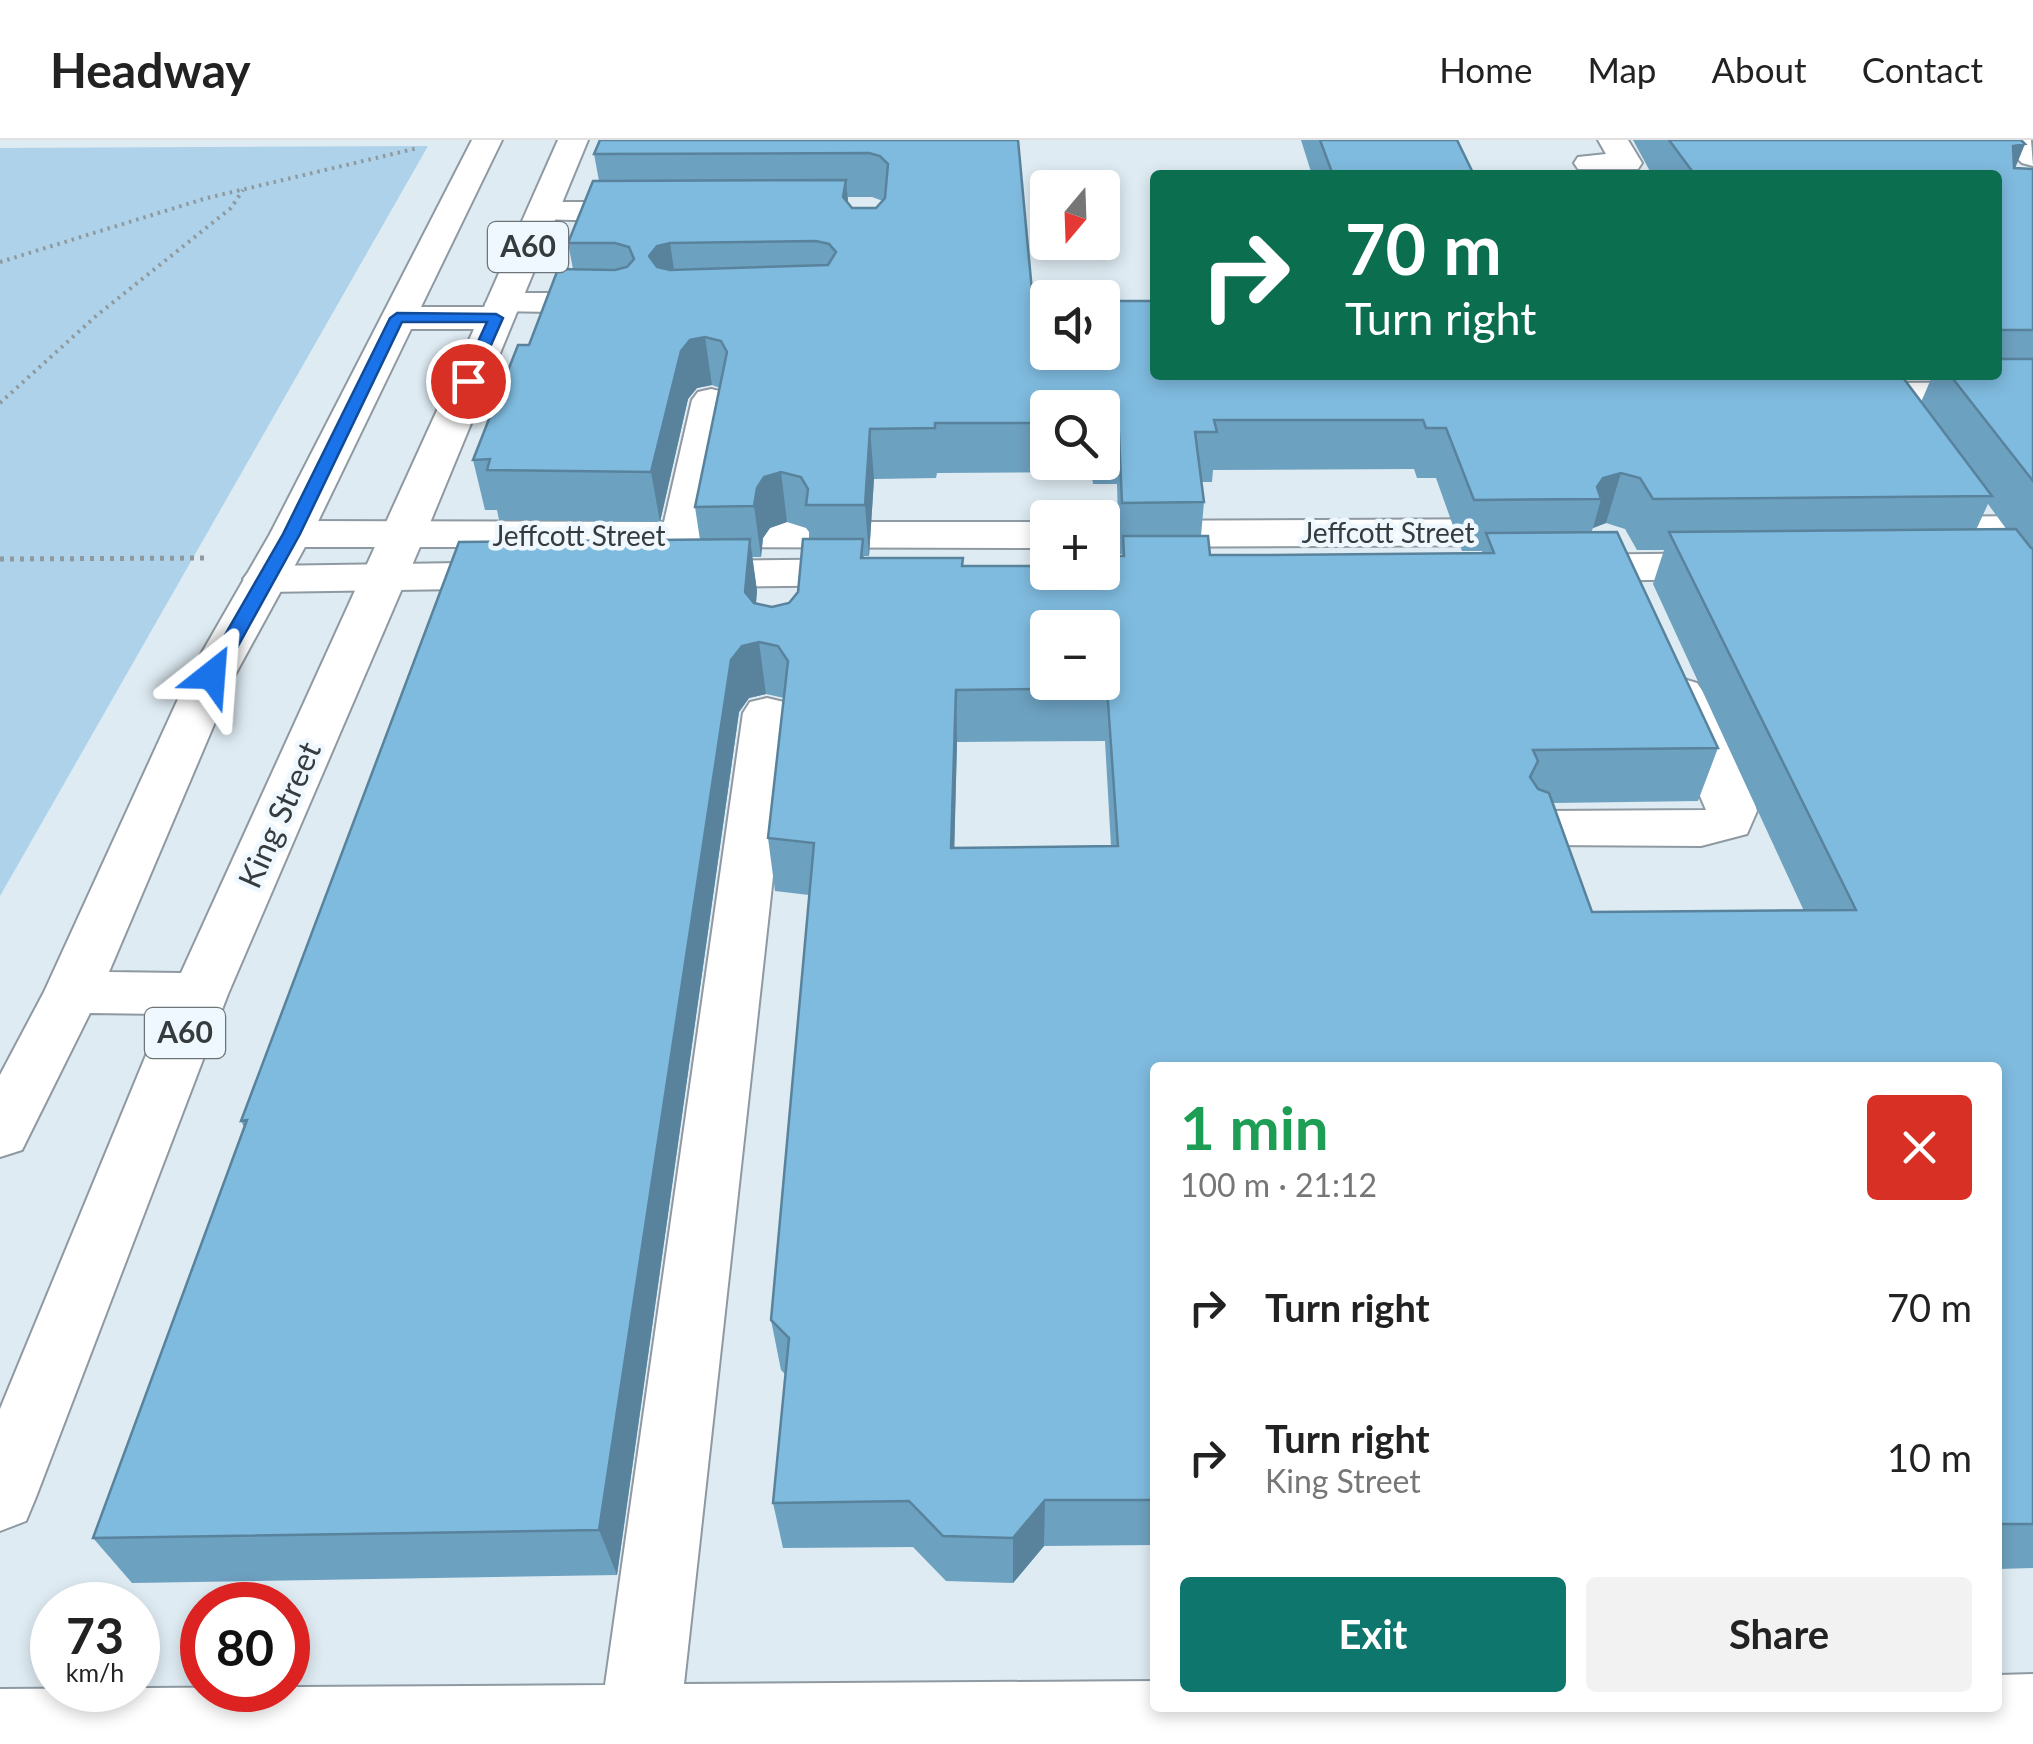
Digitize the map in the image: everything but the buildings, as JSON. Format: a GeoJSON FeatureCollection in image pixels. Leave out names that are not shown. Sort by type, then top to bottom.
{"type":"FeatureCollection","features":[{"type":"Feature","properties":{"kind":"main road","name":"A60"},"geometry":{"type":"LineString","coordinates":[[0,1134],[72,992],[212,675],[291,534],[487,140]]}},
{"type":"Feature","properties":{"kind":"main road","name":"King Street"},"geometry":{"type":"LineString","coordinates":[[0,1496],[200,994],[395,556],[573,140]]}},
{"type":"Feature","properties":{"kind":"main road"},"geometry":{"type":"LineString","coordinates":[[1590,163],[1627,163],[1613,140]]}},
{"type":"Feature","properties":{"kind":"main road"},"geometry":{"type":"LineString","coordinates":[[2013,140],[2033,157]]}},
{"type":"Feature","properties":{"kind":"main road"},"geometry":{"type":"LineString","coordinates":[[544,212],[679,212]]}},
{"type":"Feature","properties":{"kind":"main road"},"geometry":{"type":"LineString","coordinates":[[397,318],[622,303]]}},
{"type":"Feature","properties":{"kind":"main road"},"geometry":{"type":"LineString","coordinates":[[1886,397],[2033,392]]}},
{"type":"Feature","properties":{"kind":"main road"},"geometry":{"type":"LineString","coordinates":[[677,555],[711,400]]}},
{"type":"Feature","properties":{"kind":"main road"},"geometry":{"type":"LineString","coordinates":[[1862,548],[1994,539],[2033,529]]}},
{"type":"Feature","properties":{"kind":"main road","name":"Jeffcott Street"},"geometry":{"type":"LineString","coordinates":[[291,534],[395,556],[571,575],[677,555]]}},
{"type":"Feature","properties":{"kind":"main road","name":"Jeffcott Street"},"geometry":{"type":"LineString","coordinates":[[1120,535],[1622,569]]}},
{"type":"Feature","properties":{"kind":"main road","name":"Jeffcott Street"},"geometry":{"type":"LineString","coordinates":[[784,574],[1030,538]]}},
{"type":"Feature","properties":{"kind":"main road","name":"Jeffcott Street"},"geometry":{"type":"LineString","coordinates":[[1120,571],[1622,569],[1767,548]]}},
{"type":"Feature","properties":{"kind":"main road","name":"Jeffcott Street"},"geometry":{"type":"LineString","coordinates":[[265,579],[395,556],[677,555],[784,574],[1030,571]]}},
{"type":"Feature","properties":{"kind":"main road"},"geometry":{"type":"LineString","coordinates":[[1544,828],[1701,829],[1729,822],[1729,798],[1665,660]]}},
{"type":"Feature","properties":{"kind":"main road"},"geometry":{"type":"LineString","coordinates":[[636,1734],[655,1621],[766,712]]}},
{"type":"Feature","properties":{"kind":"main road"},"geometry":{"type":"LineString","coordinates":[[72,992],[200,994]]}},
{"type":"Feature","properties":{"kind":"main road"},"geometry":{"type":"LineString","coordinates":[[0,1729],[636,1734],[1529,1731],[2033,1714]]}},
{"type":"Feature","properties":{"kind":"path"},"geometry":{"type":"LineString","coordinates":[[0,262],[328,164],[428,146]]}},
{"type":"Feature","properties":{"kind":"path"},"geometry":{"type":"LineString","coordinates":[[0,403],[96,316],[231,208],[244,188]]}},
{"type":"Feature","properties":{"kind":"path"},"geometry":{"type":"LineString","coordinates":[[0,559],[208,558]]}},
{"type":"Feature","properties":{"kind":"shaded area"},"geometry":{"type":"Polygon","coordinates":[[[428,146],[0,896],[0,148],[428,146]]]}},
{"type":"Feature","properties":{"kind":"route"},"geometry":{"type":"LineString","coordinates":[[212,675],[291,534],[397,318],[496,318],[468,381]]}}]}
